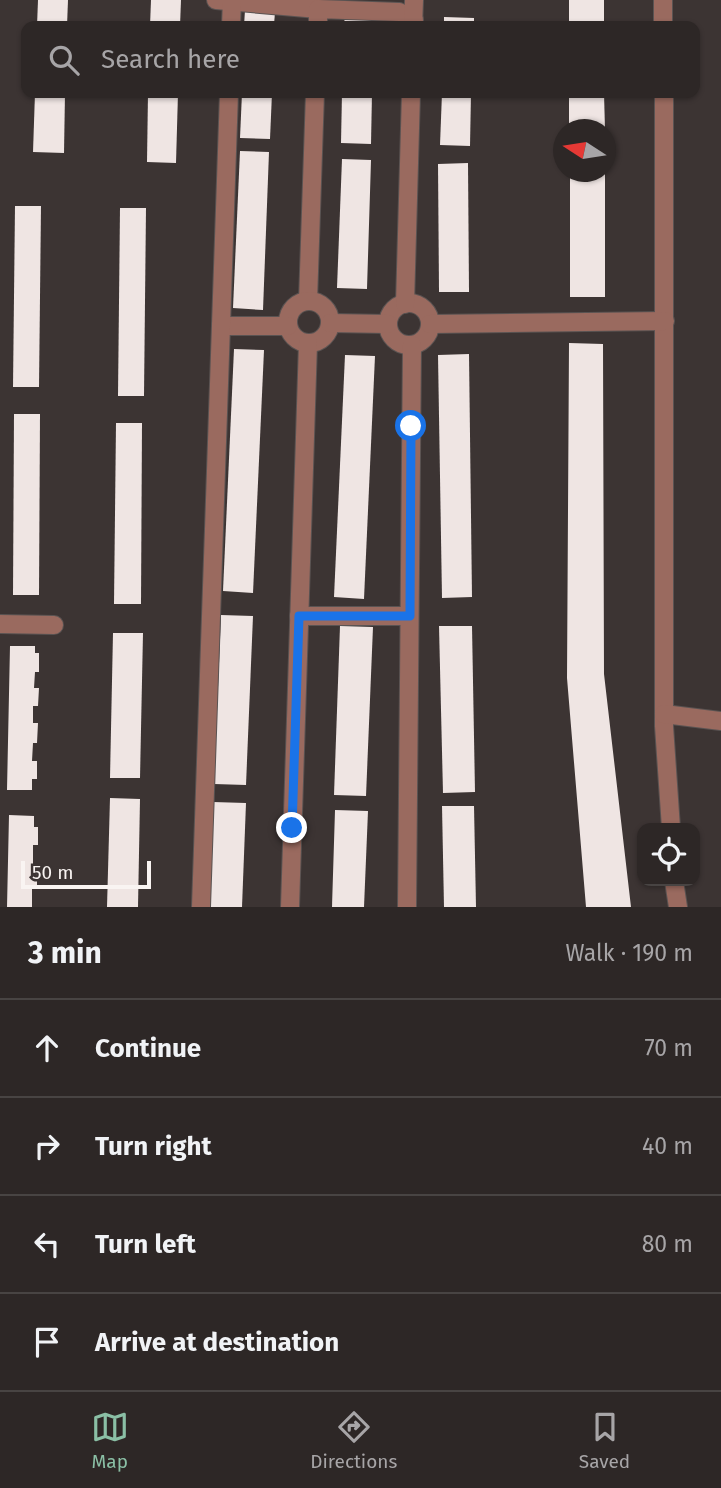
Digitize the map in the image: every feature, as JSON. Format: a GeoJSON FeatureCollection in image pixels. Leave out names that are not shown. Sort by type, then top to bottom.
{"type":"FeatureCollection","features":[{"type":"Feature","properties":{"kind":"street"},"geometry":{"type":"LineString","coordinates":[[413,21],[414,0]]}},
{"type":"Feature","properties":{"kind":"street"},"geometry":{"type":"LineString","coordinates":[[663,0],[663,21]]}},
{"type":"Feature","properties":{"kind":"street"},"geometry":{"type":"LineString","coordinates":[[230,21],[227,1],[318,17],[399,12],[410,21]]}},
{"type":"Feature","properties":{"kind":"street"},"geometry":{"type":"LineString","coordinates":[[201,907],[229,98]]}},
{"type":"Feature","properties":{"kind":"street"},"geometry":{"type":"LineString","coordinates":[[308,301],[315,98]]}},
{"type":"Feature","properties":{"kind":"street"},"geometry":{"type":"LineString","coordinates":[[405,304],[411,98]]}},
{"type":"Feature","properties":{"kind":"street"},"geometry":{"type":"LineString","coordinates":[[664,98],[664,715],[671,823]]}},
{"type":"Feature","properties":{"kind":"street"},"geometry":{"type":"LineString","coordinates":[[308,301],[323,307],[330,317],[329,329],[321,340],[308,343],[295,338],[288,326],[291,312],[301,303],[308,301]]}},
{"type":"Feature","properties":{"kind":"street"},"geometry":{"type":"LineString","coordinates":[[405,304],[414,304],[424,309],[430,324],[427,336],[412,345],[400,344],[394,339],[388,324],[395,309],[405,304]]}},
{"type":"Feature","properties":{"kind":"street"},"geometry":{"type":"LineString","coordinates":[[430,324],[665,321]]}},
{"type":"Feature","properties":{"kind":"street"},"geometry":{"type":"LineString","coordinates":[[330,323],[388,324]]}},
{"type":"Feature","properties":{"kind":"street"},"geometry":{"type":"LineString","coordinates":[[221,326],[288,326]]}},
{"type":"Feature","properties":{"kind":"street"},"geometry":{"type":"LineString","coordinates":[[290,907],[308,343]]}},
{"type":"Feature","properties":{"kind":"street"},"geometry":{"type":"LineString","coordinates":[[407,907],[412,345]]}},
{"type":"Feature","properties":{"kind":"street"},"geometry":{"type":"LineString","coordinates":[[299,616],[410,616]]}},
{"type":"Feature","properties":{"kind":"street"},"geometry":{"type":"LineString","coordinates":[[0,624],[54,625]]}},
{"type":"Feature","properties":{"kind":"street"},"geometry":{"type":"LineString","coordinates":[[664,715],[721,721]]}},
{"type":"Feature","properties":{"kind":"street"},"geometry":{"type":"LineString","coordinates":[[675,886],[678,907]]}},
{"type":"Feature","properties":{"kind":"building"},"geometry":{"type":"Polygon","coordinates":[[[38,0],[68,0],[67,21],[37,21],[38,0]]]}},
{"type":"Feature","properties":{"kind":"building"},"geometry":{"type":"Polygon","coordinates":[[[151,0],[181,0],[180,21],[150,21],[151,0]]]}},
{"type":"Feature","properties":{"kind":"building"},"geometry":{"type":"Polygon","coordinates":[[[569,0],[604,0],[604,21],[569,21],[569,0]]]}},
{"type":"Feature","properties":{"kind":"building"},"geometry":{"type":"Polygon","coordinates":[[[245,10],[275,11],[274,21],[244,21],[245,10]]]}},
{"type":"Feature","properties":{"kind":"building"},"geometry":{"type":"Polygon","coordinates":[[[345,14],[374,16],[374,21],[344,21],[345,14]]]}},
{"type":"Feature","properties":{"kind":"building"},"geometry":{"type":"Polygon","coordinates":[[[444,17],[474,18],[474,21],[444,21],[444,17]]]}},
{"type":"Feature","properties":{"kind":"building"},"geometry":{"type":"Polygon","coordinates":[[[35,98],[65,98],[64,153],[33,152],[35,98]]]}},
{"type":"Feature","properties":{"kind":"building"},"geometry":{"type":"Polygon","coordinates":[[[148,98],[178,98],[176,163],[147,162],[148,98]]]}},
{"type":"Feature","properties":{"kind":"building"},"geometry":{"type":"Polygon","coordinates":[[[242,98],[272,98],[270,139],[240,138],[242,98]]]}},
{"type":"Feature","properties":{"kind":"building"},"geometry":{"type":"Polygon","coordinates":[[[342,98],[372,98],[371,144],[341,143],[342,98]]]}},
{"type":"Feature","properties":{"kind":"building"},"geometry":{"type":"Polygon","coordinates":[[[442,98],[471,98],[470,146],[440,145],[442,98]]]}},
{"type":"Feature","properties":{"kind":"building"},"geometry":{"type":"Polygon","coordinates":[[[569,98],[604,98],[605,119],[569,119],[569,98]]]}},
{"type":"Feature","properties":{"kind":"building"},"geometry":{"type":"Polygon","coordinates":[[[240,151],[269,152],[263,310],[233,308],[240,151]]]}},
{"type":"Feature","properties":{"kind":"building"},"geometry":{"type":"Polygon","coordinates":[[[342,159],[371,160],[367,289],[337,288],[342,159]]]}},
{"type":"Feature","properties":{"kind":"building"},"geometry":{"type":"Polygon","coordinates":[[[468,163],[469,292],[439,292],[438,164],[468,163]]]}},
{"type":"Feature","properties":{"kind":"building"},"geometry":{"type":"Polygon","coordinates":[[[570,182],[605,182],[605,297],[570,297],[570,182]]]}},
{"type":"Feature","properties":{"kind":"building"},"geometry":{"type":"Polygon","coordinates":[[[15,206],[41,206],[39,387],[13,387],[15,206]]]}},
{"type":"Feature","properties":{"kind":"building"},"geometry":{"type":"Polygon","coordinates":[[[120,208],[146,208],[144,396],[118,396],[120,208]]]}},
{"type":"Feature","properties":{"kind":"building"},"geometry":{"type":"Polygon","coordinates":[[[569,343],[603,344],[604,674],[631,907],[586,907],[567,678],[569,343]]]}},
{"type":"Feature","properties":{"kind":"building"},"geometry":{"type":"Polygon","coordinates":[[[234,349],[264,350],[253,593],[223,591],[234,349]]]}},
{"type":"Feature","properties":{"kind":"building"},"geometry":{"type":"Polygon","coordinates":[[[469,354],[472,597],[442,598],[438,355],[469,354]]]}},
{"type":"Feature","properties":{"kind":"building"},"geometry":{"type":"Polygon","coordinates":[[[345,355],[375,356],[364,599],[334,597],[345,355]]]}},
{"type":"Feature","properties":{"kind":"building"},"geometry":{"type":"Polygon","coordinates":[[[14,414],[40,414],[39,595],[13,595],[14,414]]]}},
{"type":"Feature","properties":{"kind":"building"},"geometry":{"type":"Polygon","coordinates":[[[116,423],[142,423],[141,604],[114,604],[116,423]]]}},
{"type":"Feature","properties":{"kind":"building"},"geometry":{"type":"Polygon","coordinates":[[[221,615],[253,616],[246,785],[214,784],[221,615]]]}},
{"type":"Feature","properties":{"kind":"building"},"geometry":{"type":"Polygon","coordinates":[[[340,626],[373,627],[366,796],[334,795],[340,626]]]}},
{"type":"Feature","properties":{"kind":"building"},"geometry":{"type":"Polygon","coordinates":[[[439,626],[472,626],[475,792],[443,793],[439,626]]]}},
{"type":"Feature","properties":{"kind":"building"},"geometry":{"type":"Polygon","coordinates":[[[113,633],[143,633],[140,778],[110,778],[113,633]]]}},
{"type":"Feature","properties":{"kind":"building"},"geometry":{"type":"Polygon","coordinates":[[[10,646],[35,646],[35,653],[39,653],[39,672],[35,672],[34,688],[39,688],[38,706],[33,706],[33,723],[38,723],[37,743],[33,743],[32,761],[37,761],[37,779],[32,779],[32,790],[7,790],[10,646]]]}},
{"type":"Feature","properties":{"kind":"building"},"geometry":{"type":"Polygon","coordinates":[[[110,798],[140,799],[138,907],[107,907],[110,798]]]}},
{"type":"Feature","properties":{"kind":"building"},"geometry":{"type":"Polygon","coordinates":[[[213,802],[246,803],[242,907],[210,907],[213,802]]]}},
{"type":"Feature","properties":{"kind":"building"},"geometry":{"type":"Polygon","coordinates":[[[442,806],[474,806],[476,907],[444,907],[442,806]]]}},
{"type":"Feature","properties":{"kind":"building"},"geometry":{"type":"Polygon","coordinates":[[[335,810],[368,811],[364,907],[332,907],[335,810]]]}},
{"type":"Feature","properties":{"kind":"building"},"geometry":{"type":"Polygon","coordinates":[[[9,815],[34,816],[34,827],[38,827],[38,845],[33,845],[37,885],[32,885],[32,907],[7,907],[9,815]]]}},
{"type":"Feature","properties":{"kind":"route"},"geometry":{"type":"LineString","coordinates":[[292,828],[299,616],[410,616],[411,426]]}}]}
